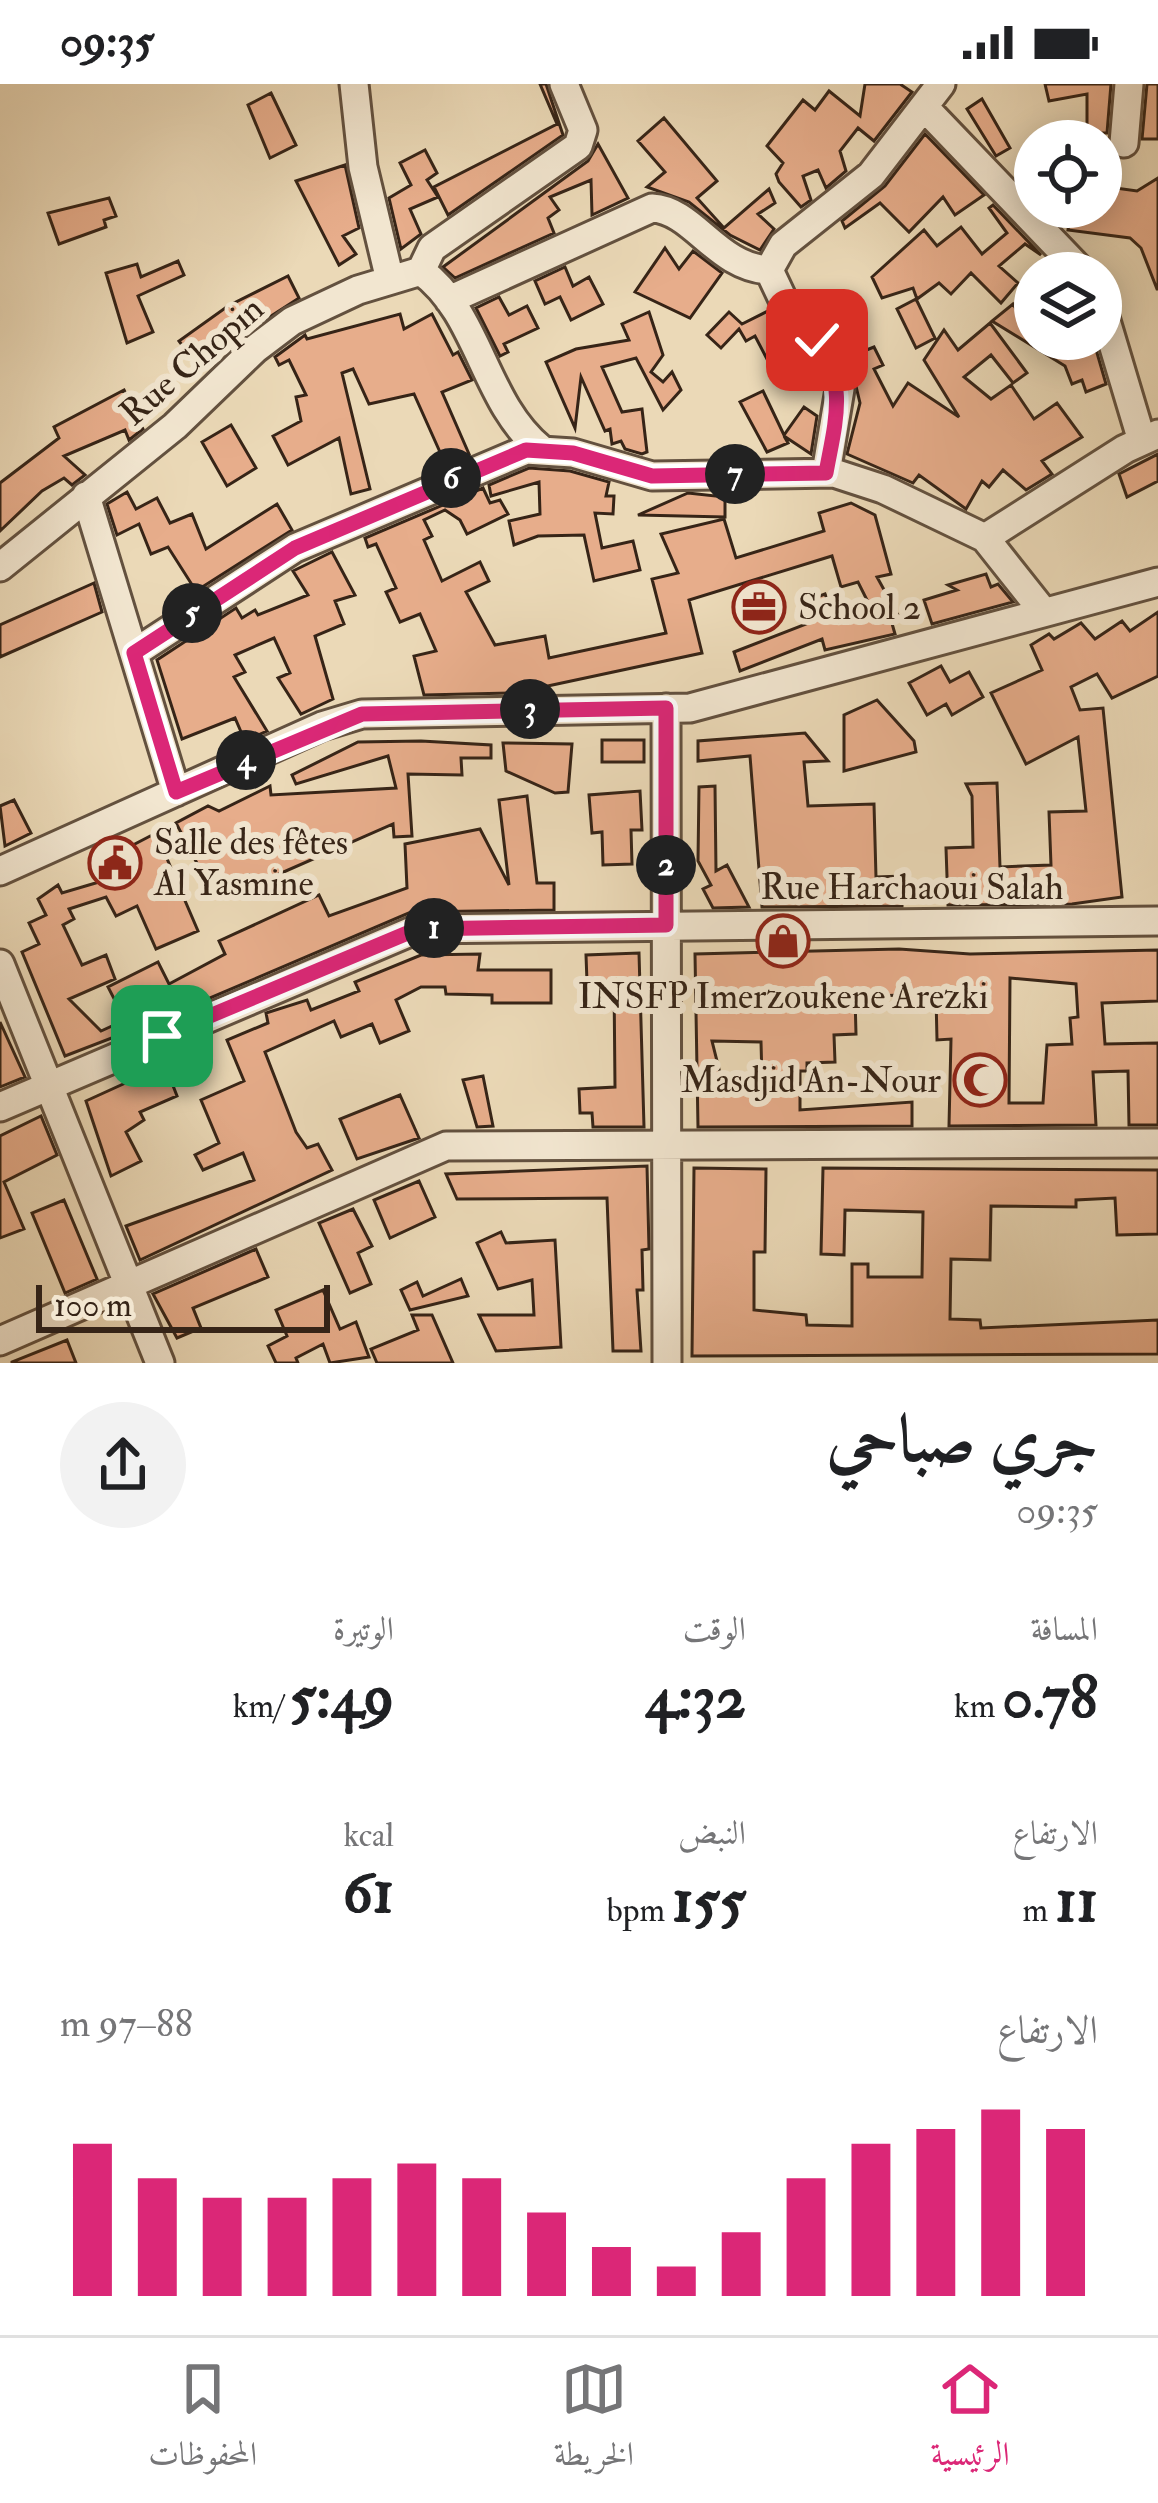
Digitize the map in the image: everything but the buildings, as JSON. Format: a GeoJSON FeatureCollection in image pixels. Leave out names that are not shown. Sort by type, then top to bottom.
{"type":"FeatureCollection","features":[{"type":"Feature","properties":{"kind":"street"},"geometry":{"type":"LineString","coordinates":[[354,84],[363,167],[390,280]]}},
{"type":"Feature","properties":{"kind":"street"},"geometry":{"type":"LineString","coordinates":[[769,270],[783,245],[871,175],[941,84]]}},
{"type":"Feature","properties":{"kind":"street"},"geometry":{"type":"LineString","coordinates":[[1124,143],[1129,84]]}},
{"type":"Feature","properties":{"kind":"street"},"geometry":{"type":"LineString","coordinates":[[541,449],[509,415],[441,285],[421,271],[432,248],[572,153],[583,130],[570,94]]}},
{"type":"Feature","properties":{"kind":"street"},"geometry":{"type":"LineString","coordinates":[[926,109],[1063,252]]}},
{"type":"Feature","properties":{"kind":"street"},"geometry":{"type":"LineString","coordinates":[[449,300],[652,208],[677,217],[728,260],[746,269],[769,270]]}},
{"type":"Feature","properties":{"kind":"street"},"geometry":{"type":"LineString","coordinates":[[769,270],[794,323],[817,340],[832,362],[840,389],[826,473]]}},
{"type":"Feature","properties":{"kind":"street","name":"Rue Chopin"},"geometry":{"type":"LineString","coordinates":[[0,567],[292,321],[421,271]]}},
{"type":"Feature","properties":{"kind":"street"},"geometry":{"type":"LineString","coordinates":[[985,538],[1150,437],[1122,360]]}},
{"type":"Feature","properties":{"kind":"street"},"geometry":{"type":"LineString","coordinates":[[134,653],[295,548],[446,480],[541,449],[652,476],[826,473],[883,489],[985,538],[1042,610]]}},
{"type":"Feature","properties":{"kind":"street"},"geometry":{"type":"LineString","coordinates":[[86,496],[176,792]]}},
{"type":"Feature","properties":{"kind":"street"},"geometry":{"type":"LineString","coordinates":[[0,871],[362,714],[716,703],[1042,610],[1158,582]]}},
{"type":"Feature","properties":{"kind":"street"},"geometry":{"type":"LineString","coordinates":[[666,708],[667,1363]]}},
{"type":"Feature","properties":{"kind":"street","name":"Rue Harchaoui Salah"},"geometry":{"type":"LineString","coordinates":[[0,1107],[417,929],[1158,921]]}},
{"type":"Feature","properties":{"kind":"street"},"geometry":{"type":"LineString","coordinates":[[0,964],[160,1363]]}},
{"type":"Feature","properties":{"kind":"street"},"geometry":{"type":"LineString","coordinates":[[0,1342],[446,1146],[1158,1143]]}},
{"type":"Feature","properties":{"kind":"place","name":"School 2"},"geometry":{"type":"Point","coordinates":[759,607]}},
{"type":"Feature","properties":{"kind":"place","name":"Salle des fêtes Al Yasmine"},"geometry":{"type":"Point","coordinates":[115,863]}},
{"type":"Feature","properties":{"kind":"place","name":"INSFP Imerzoukene Arezki"},"geometry":{"type":"Point","coordinates":[783,941]}},
{"type":"Feature","properties":{"kind":"place","name":"Masdjid An-Nour"},"geometry":{"type":"Point","coordinates":[980,1080]}},
{"type":"Feature","properties":{"kind":"route"},"geometry":{"type":"LineString","coordinates":[[162,1036],[417,929],[666,925],[666,708],[362,714],[322,726],[176,792],[134,653],[295,548],[354,519],[526,450],[573,453],[652,476],[826,473],[840,389],[832,362],[817,340]]}}]}
